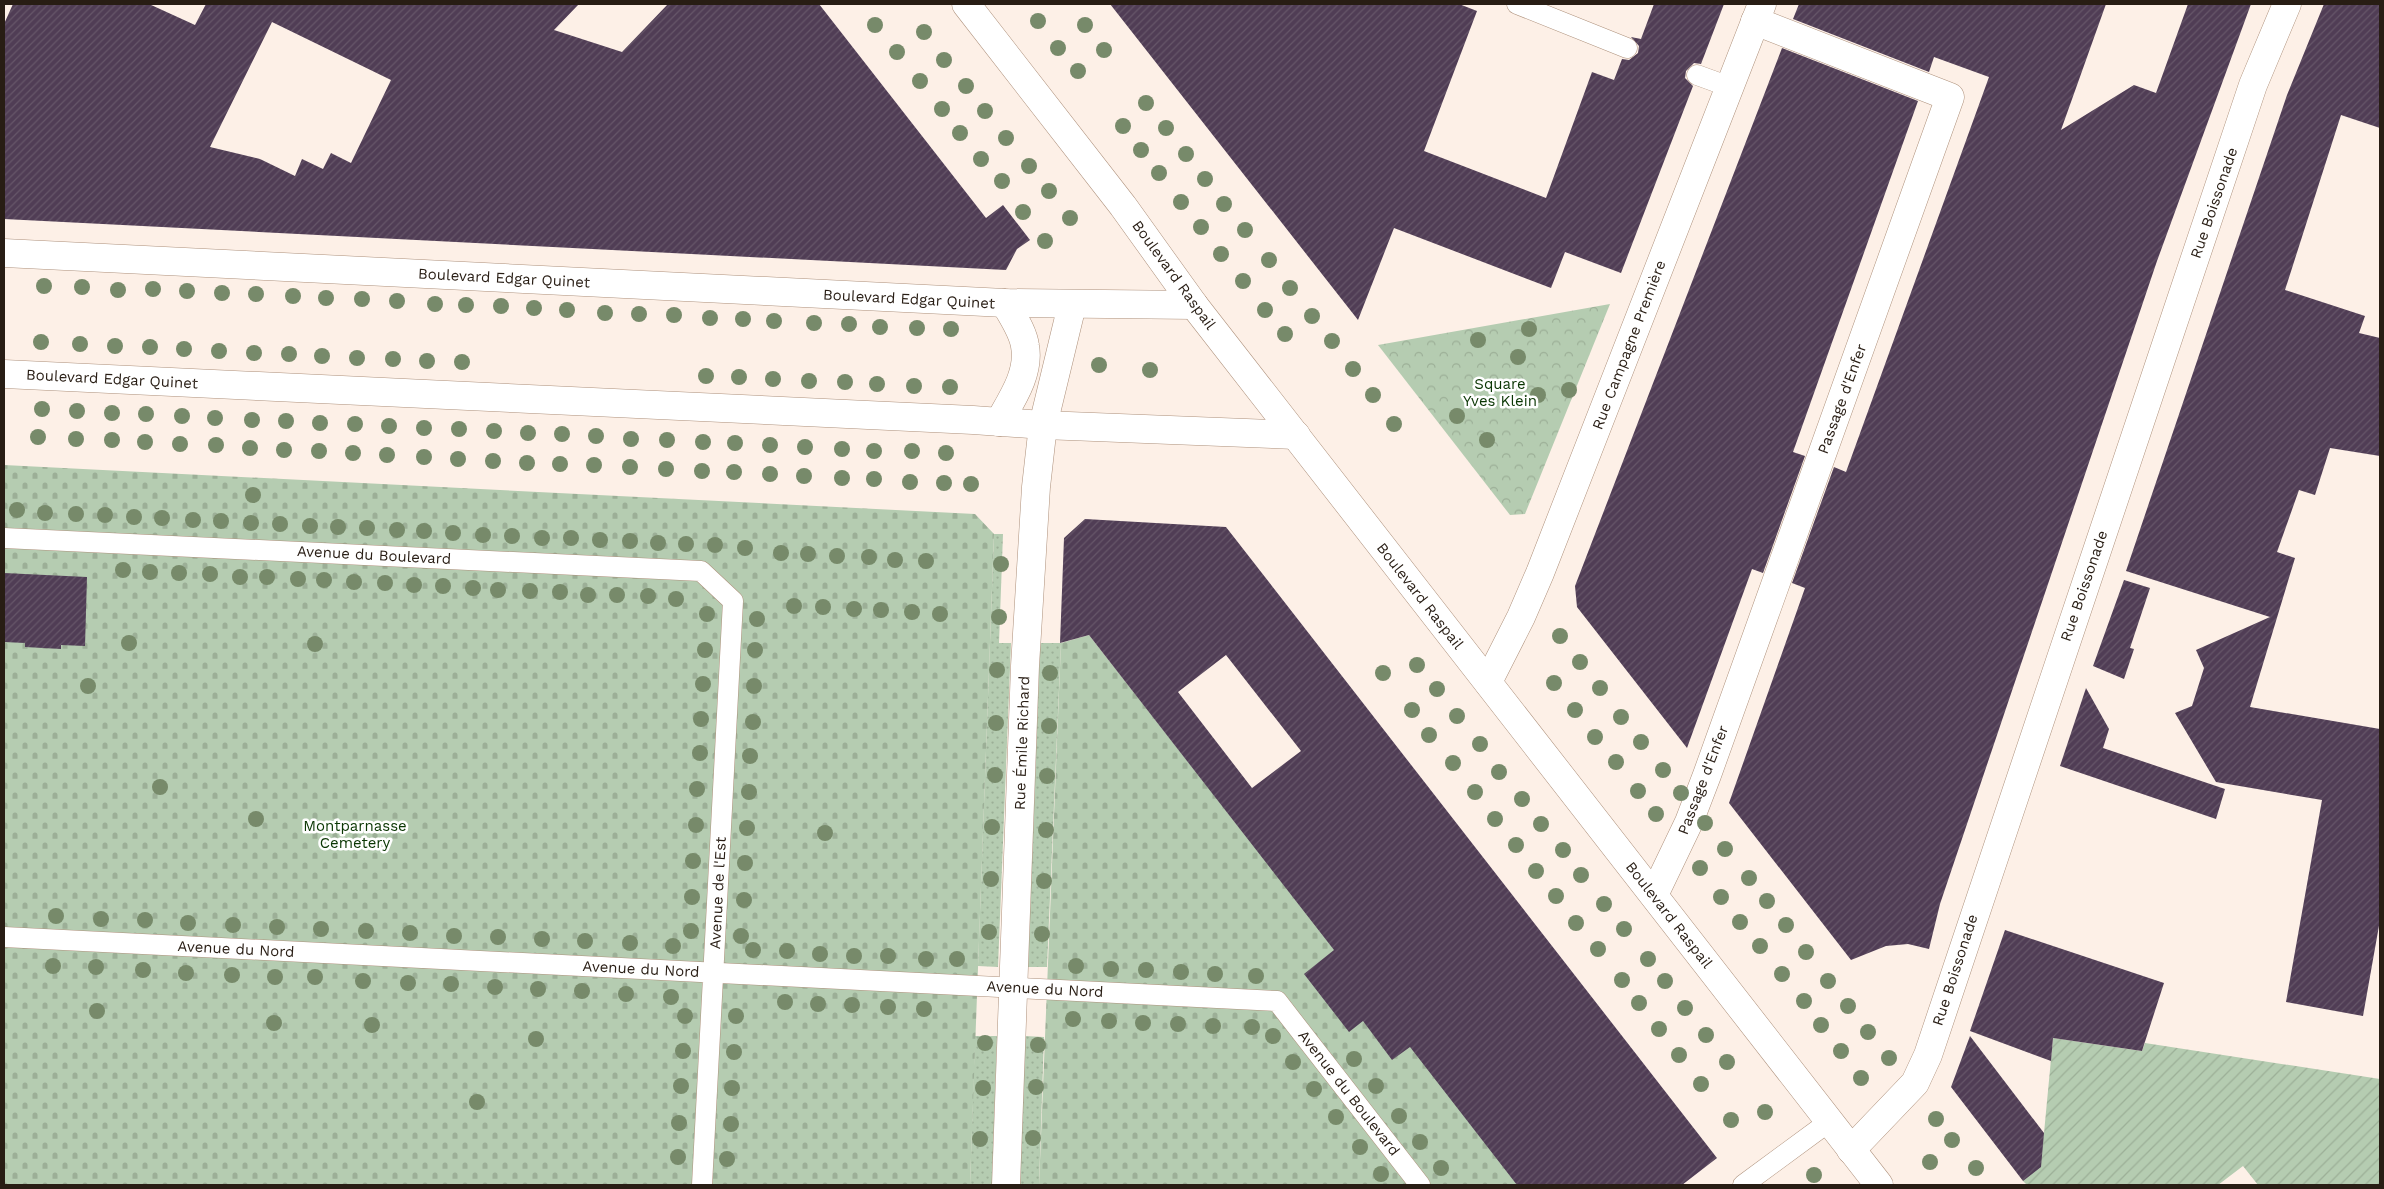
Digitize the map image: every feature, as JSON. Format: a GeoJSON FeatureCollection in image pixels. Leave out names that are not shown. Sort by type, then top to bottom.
{"type":"FeatureCollection","features":[{"type":"Feature","properties":{"kind":"street","name":"Boulevard Raspail"},"geometry":{"type":"LineString","coordinates":[[966,4],[1124,206],[1194,305],[1879,1185]]}},
{"type":"Feature","properties":{"kind":"street","name":"Rue Boissonade"},"geometry":{"type":"LineString","coordinates":[[1851,1150],[1915,1083],[1928,1055],[2253,86],[2287,4]]}},
{"type":"Feature","properties":{"kind":"street","name":"Rue Campagne Première"},"geometry":{"type":"LineString","coordinates":[[1488,682],[1521,617],[1540,573],[1758,12]]}},
{"type":"Feature","properties":{"kind":"street","name":"Passage d'Enfer"},"geometry":{"type":"LineString","coordinates":[[1654,895],[1689,822],[1707,775],[1950,97],[1758,12]]}},
{"type":"Feature","properties":{"kind":"street","name":"Boulevard Edgar Quinet"},"geometry":{"type":"LineString","coordinates":[[4,253],[1005,303],[1194,305]]}},
{"type":"Feature","properties":{"kind":"street","name":"Boulevard Edgar Quinet"},"geometry":{"type":"LineString","coordinates":[[999,422],[1018,386],[1025,366],[1025,345],[1005,303]]}},
{"type":"Feature","properties":{"kind":"street","name":"Rue Émile Richard"},"geometry":{"type":"LineString","coordinates":[[1006,1185],[1025,666],[1036,487],[1043,425],[1072,305]]}},
{"type":"Feature","properties":{"kind":"street","name":"Boulevard Edgar Quinet"},"geometry":{"type":"LineString","coordinates":[[4,374],[1296,436]]}},
{"type":"Feature","properties":{"kind":"lane"},"geometry":{"type":"LineString","coordinates":[[1517,4],[1627,48]]}},
{"type":"Feature","properties":{"kind":"lane"},"geometry":{"type":"LineString","coordinates":[[1697,75],[1730,87]]}},
{"type":"Feature","properties":{"kind":"lane","name":"Avenue du Boulevard"},"geometry":{"type":"LineString","coordinates":[[4,538],[701,571],[733,601]]}},
{"type":"Feature","properties":{"kind":"lane","name":"Avenue de l'Est"},"geometry":{"type":"LineString","coordinates":[[702,1185],[733,601]]}},
{"type":"Feature","properties":{"kind":"lane","name":"Avenue du Nord"},"geometry":{"type":"LineString","coordinates":[[4,937],[1277,1001]]}},
{"type":"Feature","properties":{"kind":"lane","name":"Avenue du Boulevard"},"geometry":{"type":"LineString","coordinates":[[1277,1001],[1420,1185]]}},
{"type":"Feature","properties":{"kind":"lane"},"geometry":{"type":"LineString","coordinates":[[1743,1185],[1830,1121]]}},
{"type":"Feature","properties":{"kind":"green space","name":"Square Yves Klein"},"geometry":{"type":"Polygon","coordinates":[[[1610,304],[1525,514],[1510,515],[1378,345],[1610,304]]]}},
{"type":"Feature","properties":{"kind":"green space","name":"Montparnasse Cemetery"},"geometry":{"type":"Polygon","coordinates":[[[4,465],[975,514],[994,534],[970,1185],[4,1185],[4,465]]]}},
{"type":"Feature","properties":{"kind":"green space"},"geometry":{"type":"Polygon","coordinates":[[[994,534],[1003,534],[999,643],[1011,643],[998,967],[978,966],[994,534]]]}},
{"type":"Feature","properties":{"kind":"green space"},"geometry":{"type":"Polygon","coordinates":[[[1089,635],[1519,1185],[1039,1185],[1061,643],[1089,635]]]}},
{"type":"Feature","properties":{"kind":"green space"},"geometry":{"type":"Polygon","coordinates":[[[1040,643],[1061,643],[1047,967],[1028,967],[1040,643]]]}},
{"type":"Feature","properties":{"kind":"green space"},"geometry":{"type":"Polygon","coordinates":[[[975,1036],[997,1036],[992,1185],[970,1185],[975,1036]]]}},
{"type":"Feature","properties":{"kind":"green space"},"geometry":{"type":"Polygon","coordinates":[[[1025,1036],[1044,1037],[1039,1185],[1020,1185],[1025,1036]]]}},
{"type":"Feature","properties":{"kind":"green space"},"geometry":{"type":"Polygon","coordinates":[[[2053,1038],[2142,1051],[2145,1043],[2380,1079],[2380,1185],[2258,1185],[2243,1166],[2218,1185],[2027,1185],[2023,1181],[2044,1133],[2053,1038]]]}},
{"type":"Feature","properties":{"kind":"building"},"geometry":{"type":"Polygon","coordinates":[[[13,4],[149,4],[195,25],[206,4],[579,4],[554,30],[622,52],[668,4],[819,4],[986,218],[1003,205],[1030,240],[1017,249],[1006,270],[4,219],[4,24],[13,4]],[[272,22],[210,147],[260,159],[295,176],[302,159],[323,169],[331,153],[351,163],[391,80],[272,22]]]}},
{"type":"Feature","properties":{"kind":"building"},"geometry":{"type":"Polygon","coordinates":[[[1110,4],[1459,4],[1477,11],[1424,151],[1546,198],[1592,72],[1614,80],[1622,59],[1629,60],[1638,53],[1639,46],[1631,37],[1641,39],[1654,4],[1724,4],[1701,64],[1694,63],[1686,71],[1685,78],[1693,86],[1621,273],[1565,252],[1551,288],[1394,228],[1358,320],[1110,4]]]}},
{"type":"Feature","properties":{"kind":"building"},"geometry":{"type":"Polygon","coordinates":[[[1799,4],[2106,4],[2061,130],[2134,85],[2156,93],[2188,4],[2251,4],[2157,261],[1940,904],[1929,949],[1908,944],[1886,946],[1851,960],[1729,803],[1805,588],[1792,583],[1834,467],[1846,472],[1989,77],[1934,57],[1929,72],[1793,19],[1799,4]]]}},
{"type":"Feature","properties":{"kind":"building"},"geometry":{"type":"Polygon","coordinates":[[[2324,4],[2380,4],[2380,128],[2341,115],[2285,290],[2365,316],[2359,333],[2380,338],[2380,456],[2330,448],[2315,495],[2299,490],[2277,552],[2295,558],[2250,707],[2380,729],[2380,920],[2363,1016],[2286,1002],[2322,800],[2216,782],[2175,713],[2192,706],[2204,668],[2196,650],[2270,617],[2126,571],[2287,95],[2324,4]]]}},
{"type":"Feature","properties":{"kind":"building"},"geometry":{"type":"Polygon","coordinates":[[[1782,48],[1918,101],[1793,452],[1805,456],[1763,573],[1752,569],[1687,748],[1577,607],[1575,586],[1782,48]]]}},
{"type":"Feature","properties":{"kind":"building"},"geometry":{"type":"Polygon","coordinates":[[[1085,519],[1226,527],[1717,1158],[1682,1185],[1517,1185],[1410,1047],[1392,1060],[1363,1021],[1349,1032],[1304,974],[1334,950],[1089,635],[1060,643],[1064,538],[1085,519]],[[1226,655],[1178,692],[1252,788],[1301,751],[1226,655]]]}},
{"type":"Feature","properties":{"kind":"building"},"geometry":{"type":"Polygon","coordinates":[[[4,573],[87,577],[85,646],[61,645],[61,649],[25,647],[25,643],[4,642],[4,573]]]}},
{"type":"Feature","properties":{"kind":"building"},"geometry":{"type":"Polygon","coordinates":[[[2124,580],[2150,588],[2130,648],[2134,649],[2124,679],[2093,666],[2124,580]]]}},
{"type":"Feature","properties":{"kind":"building"},"geometry":{"type":"Polygon","coordinates":[[[2086,688],[2109,729],[2103,748],[2225,789],[2216,819],[2060,766],[2086,688]]]}},
{"type":"Feature","properties":{"kind":"building"},"geometry":{"type":"Polygon","coordinates":[[[2005,930],[2164,983],[2142,1051],[2053,1038],[2051,1061],[1970,1031],[2005,930]]]}},
{"type":"Feature","properties":{"kind":"building"},"geometry":{"type":"Polygon","coordinates":[[[1970,1036],[2044,1133],[2041,1167],[2023,1181],[1951,1087],[1970,1036]]]}}]}
